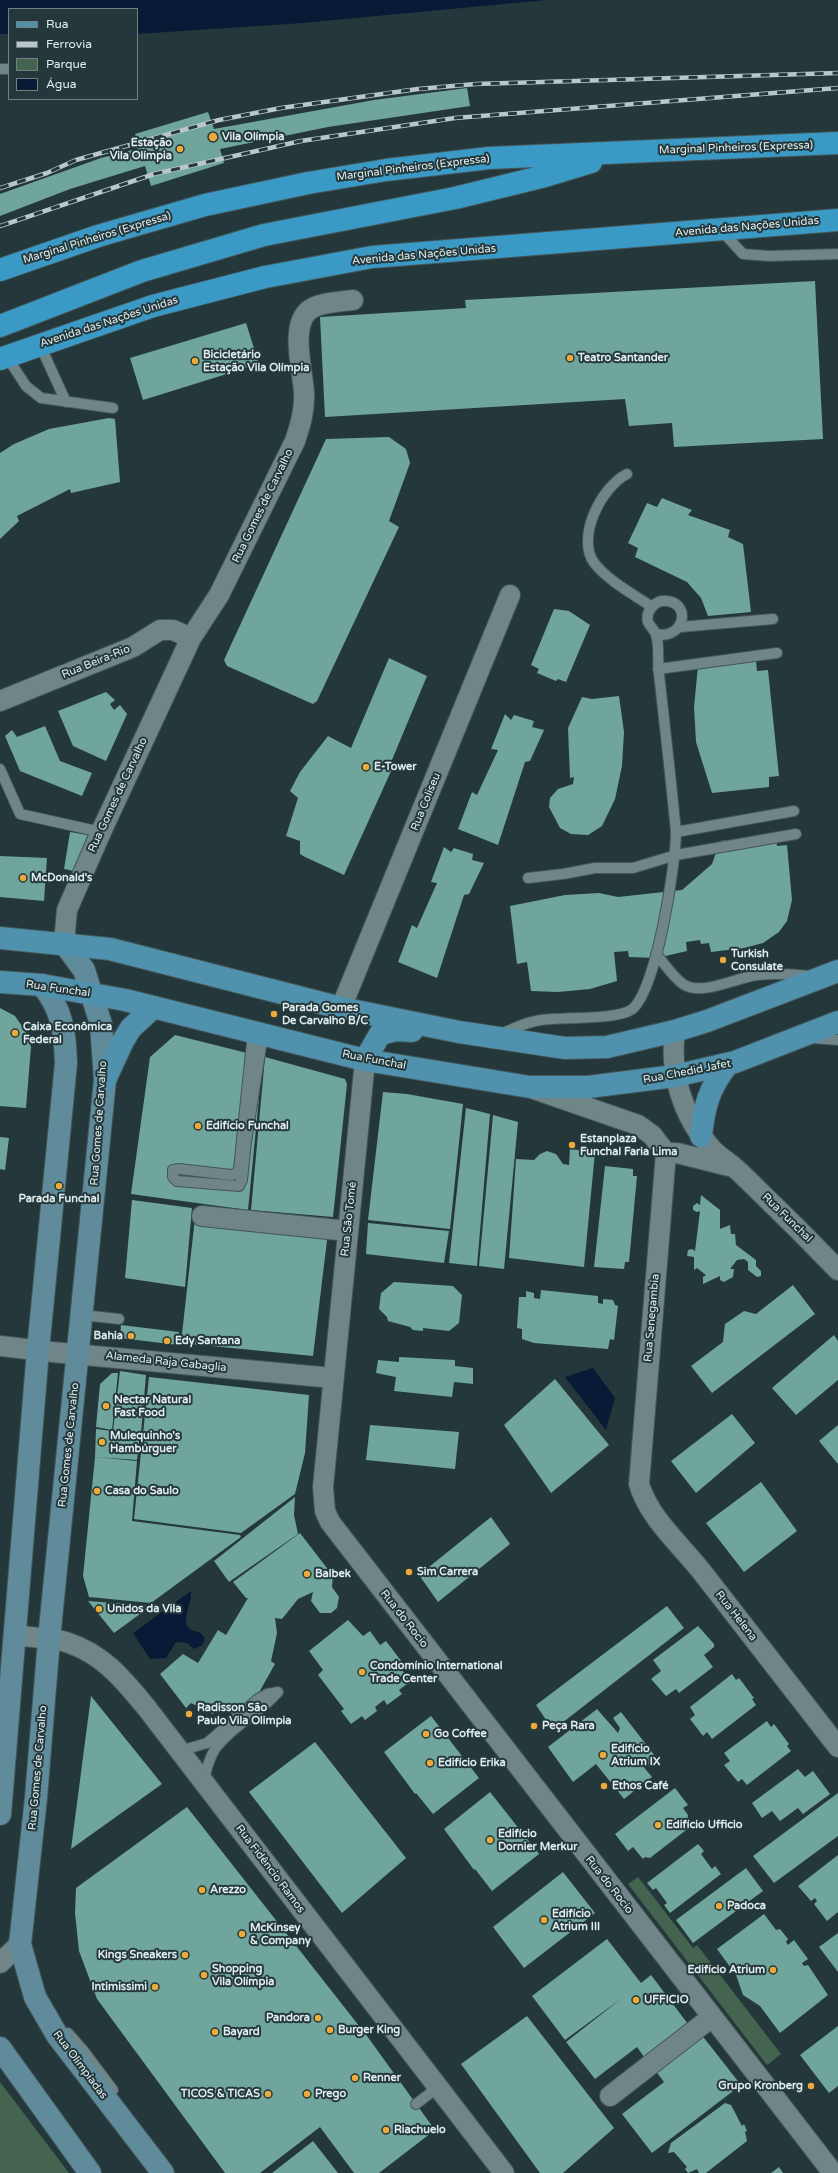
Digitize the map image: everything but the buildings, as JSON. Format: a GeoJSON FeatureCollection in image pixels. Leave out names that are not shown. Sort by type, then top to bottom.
{"type":"FeatureCollection","features":[{"type":"Feature","properties":{"kind":"highway","name":"Marginal Pinheiros (Expressa)"},"geometry":{"type":"LineString","coordinates":[[0,270],[113,231],[205,205],[308,183],[386,170],[489,158],[838,143]]}},
{"type":"Feature","properties":{"kind":"highway"},"geometry":{"type":"LineString","coordinates":[[0,326],[142,271],[264,235],[455,198],[545,176],[622,152]]}},
{"type":"Feature","properties":{"kind":"highway","name":"Avenida das Nações Unidas"},"geometry":{"type":"LineString","coordinates":[[2,359],[153,306],[214,289],[265,276],[372,257],[838,220]]}},
{"type":"Feature","properties":{"kind":"main road"},"geometry":{"type":"LineString","coordinates":[[0,938],[64,943],[110,949],[341,1008],[459,1032],[565,1048],[607,1047],[675,1031],[831,974]]}},
{"type":"Feature","properties":{"kind":"main road","name":"Rua Funchal"},"geometry":{"type":"LineString","coordinates":[[0,982],[42,985],[92,993],[365,1060],[530,1088]]}},
{"type":"Feature","properties":{"kind":"main road"},"geometry":{"type":"LineString","coordinates":[[105,1080],[123,1041],[131,1028],[154,1007]]}},
{"type":"Feature","properties":{"kind":"main road","name":"Rua Chedid Jafet"},"geometry":{"type":"LineString","coordinates":[[530,1088],[588,1087],[675,1076],[728,1064],[838,1022]]}},
{"type":"Feature","properties":{"kind":"main road"},"geometry":{"type":"LineString","coordinates":[[365,1060],[373,1044],[383,1032],[396,1030],[459,1032]]}},
{"type":"Feature","properties":{"kind":"main road"},"geometry":{"type":"LineString","coordinates":[[701,1136],[704,1108],[709,1094],[728,1064]]}},
{"type":"Feature","properties":{"kind":"street","name":"Rua Gomes de Carvalho"},"geometry":{"type":"LineString","coordinates":[[20,1944],[36,1798],[49,1639],[105,1080],[103,1031],[92,993],[84,970],[64,943],[67,910],[190,638],[219,595],[295,441],[300,426],[304,394],[298,335],[302,318],[309,310],[320,305],[353,300]]}},
{"type":"Feature","properties":{"kind":"street","name":"Rua Coliseu"},"geometry":{"type":"LineString","coordinates":[[341,1008],[510,595]]}},
{"type":"Feature","properties":{"kind":"street","name":"Rua Beira-Rio"},"geometry":{"type":"LineString","coordinates":[[0,701],[133,647],[160,630],[173,630],[190,638]]}},
{"type":"Feature","properties":{"kind":"street"},"geometry":{"type":"LineString","coordinates":[[0,1814],[2,1772],[15,1634],[38,1350],[66,1063],[62,1021],[57,1008],[42,985]]}},
{"type":"Feature","properties":{"kind":"street","name":"Rua Funchal"},"geometry":{"type":"LineString","coordinates":[[675,1031],[673,1055],[675,1076],[690,1118],[701,1136],[713,1150],[735,1168],[804,1234],[838,1270]]}},
{"type":"Feature","properties":{"kind":"street","name":"Rua São Tomé"},"geometry":{"type":"LineString","coordinates":[[333,1378],[365,1060]]}},
{"type":"Feature","properties":{"kind":"street","name":"Rua Funchal"},"geometry":{"type":"LineString","coordinates":[[530,1088],[638,1125],[652,1135],[666,1153],[677,1153],[735,1168]]}},
{"type":"Feature","properties":{"kind":"street","name":"Rua Senegambia"},"geometry":{"type":"LineString","coordinates":[[639,1484],[666,1153]]}},
{"type":"Feature","properties":{"kind":"street"},"geometry":{"type":"LineString","coordinates":[[202,1216],[348,1232]]}},
{"type":"Feature","properties":{"kind":"street","name":"Alameda Raja Gabaglia"},"geometry":{"type":"LineString","coordinates":[[0,1346],[333,1378]]}},
{"type":"Feature","properties":{"kind":"street","name":"Rua do Rocio"},"geometry":{"type":"LineString","coordinates":[[333,1378],[323,1487],[325,1511],[330,1522],[832,2173]]}},
{"type":"Feature","properties":{"kind":"street","name":"Rua Helena"},"geometry":{"type":"LineString","coordinates":[[639,1484],[642,1495],[653,1514],[700,1570],[838,1747]]}},
{"type":"Feature","properties":{"kind":"street","name":"Rua Fidêncio Ramos"},"geometry":{"type":"LineString","coordinates":[[15,1634],[67,1643],[91,1654],[115,1670],[180,1751],[437,2088],[504,2173]]}},
{"type":"Feature","properties":{"kind":"street"},"geometry":{"type":"LineString","coordinates":[[0,1963],[20,1944]]}},
{"type":"Feature","properties":{"kind":"street","name":"Rua Olimpíadas"},"geometry":{"type":"LineString","coordinates":[[20,1944],[35,1997],[57,2035],[163,2173]]}},
{"type":"Feature","properties":{"kind":"street"},"geometry":{"type":"LineString","coordinates":[[610,2096],[712,2018]]}},
{"type":"Feature","properties":{"kind":"street"},"geometry":{"type":"LineString","coordinates":[[4,2057],[90,2173]]}},
{"type":"Feature","properties":{"kind":"lane"},"geometry":{"type":"LineString","coordinates":[[720,230],[743,254],[769,256],[838,254]]}},
{"type":"Feature","properties":{"kind":"lane"},"geometry":{"type":"LineString","coordinates":[[40,345],[66,402]]}},
{"type":"Feature","properties":{"kind":"lane"},"geometry":{"type":"LineString","coordinates":[[2,359],[26,386],[41,398],[113,408]]}},
{"type":"Feature","properties":{"kind":"lane"},"geometry":{"type":"LineString","coordinates":[[627,474],[610,486],[593,512],[588,542],[590,554],[594,563],[613,580],[652,607]]}},
{"type":"Feature","properties":{"kind":"lane"},"geometry":{"type":"LineString","coordinates":[[494,1038],[519,1026],[540,1020],[613,1014],[632,1010],[647,989],[656,954],[676,855],[676,832],[658,669],[656,634],[648,621],[648,613],[658,602],[665,600],[678,606],[682,620],[680,627]]}},
{"type":"Feature","properties":{"kind":"lane"},"geometry":{"type":"LineString","coordinates":[[656,634],[672,633],[680,627],[773,619]]}},
{"type":"Feature","properties":{"kind":"lane"},"geometry":{"type":"LineString","coordinates":[[658,669],[777,653]]}},
{"type":"Feature","properties":{"kind":"lane"},"geometry":{"type":"LineString","coordinates":[[0,769],[20,814],[101,832]]}},
{"type":"Feature","properties":{"kind":"lane"},"geometry":{"type":"LineString","coordinates":[[676,832],[794,811]]}},
{"type":"Feature","properties":{"kind":"lane"},"geometry":{"type":"LineString","coordinates":[[528,878],[595,868],[634,868],[676,855],[796,834]]}},
{"type":"Feature","properties":{"kind":"lane"},"geometry":{"type":"LineString","coordinates":[[656,954],[682,984],[689,987],[701,988],[755,975],[831,974]]}},
{"type":"Feature","properties":{"kind":"lane"},"geometry":{"type":"LineString","coordinates":[[258,1033],[242,1180],[239,1186],[177,1181],[173,1177],[173,1170],[180,1169],[231,1175],[236,1174],[239,1169],[258,1033]]}},
{"type":"Feature","properties":{"kind":"lane"},"geometry":{"type":"LineString","coordinates":[[800,1037],[838,1040]]}},
{"type":"Feature","properties":{"kind":"lane"},"geometry":{"type":"LineString","coordinates":[[82,1315],[119,1319]]}},
{"type":"Feature","properties":{"kind":"lane"},"geometry":{"type":"LineString","coordinates":[[180,1751],[207,1743],[258,1699],[267,1694],[278,1692],[262,1709],[228,1734],[214,1750],[203,1782]]}},
{"type":"Feature","properties":{"kind":"lane"},"geometry":{"type":"LineString","coordinates":[[35,1997],[83,2050],[142,2130],[168,2173]]}},
{"type":"Feature","properties":{"kind":"lane"},"geometry":{"type":"LineString","coordinates":[[416,2104],[437,2088]]}},
{"type":"Feature","properties":{"kind":"green space"},"geometry":{"type":"Polygon","coordinates":[[[638,1877],[693,1948],[697,1945],[781,2054],[767,2065],[628,1884],[638,1877]]]}},
{"type":"Feature","properties":{"kind":"green space"},"geometry":{"type":"Polygon","coordinates":[[[0,2082],[69,2173],[0,2173],[0,2082]]]}},
{"type":"Feature","properties":{"kind":"water"},"geometry":{"type":"Polygon","coordinates":[[[0,0],[546,0],[303,23],[138,34],[138,8],[8,8],[8,34],[0,34],[0,0]]]}},
{"type":"Feature","properties":{"kind":"water"},"geometry":{"type":"Polygon","coordinates":[[[593,1368],[615,1398],[606,1430],[565,1377],[593,1368]]]}},
{"type":"Feature","properties":{"kind":"water"},"geometry":{"type":"Polygon","coordinates":[[[191,1591],[186,1622],[191,1630],[201,1633],[205,1638],[203,1645],[194,1649],[187,1643],[176,1642],[166,1658],[150,1659],[133,1633],[191,1591]]]}},
{"type":"Feature","properties":{"kind":"railway"},"geometry":{"type":"LineString","coordinates":[[0,188],[47,173],[76,160],[219,120],[281,108],[418,89],[476,84],[838,73]]}},
{"type":"Feature","properties":{"kind":"railway"},"geometry":{"type":"LineString","coordinates":[[0,226],[154,174],[301,141],[455,118],[838,88]]}},
{"type":"Feature","properties":{"kind":"place","name":"Vila Olímpia"},"geometry":{"type":"Point","coordinates":[213,137]}},
{"type":"Feature","properties":{"kind":"place","name":"Estação Vila Olímpia"},"geometry":{"type":"Point","coordinates":[180,149]}},
{"type":"Feature","properties":{"kind":"place","name":"Teatro Santander"},"geometry":{"type":"Point","coordinates":[570,358]}},
{"type":"Feature","properties":{"kind":"place","name":"Bicicletário Estação Vila Olímpia"},"geometry":{"type":"Point","coordinates":[195,361]}},
{"type":"Feature","properties":{"kind":"place","name":"E-Tower"},"geometry":{"type":"Point","coordinates":[366,767]}},
{"type":"Feature","properties":{"kind":"place","name":"McDonald's"},"geometry":{"type":"Point","coordinates":[23,878]}},
{"type":"Feature","properties":{"kind":"place","name":"Turkish Consulate"},"geometry":{"type":"Point","coordinates":[723,960]}},
{"type":"Feature","properties":{"kind":"place","name":"Parada Gomes De Carvalho B/C"},"geometry":{"type":"Point","coordinates":[274,1014]}},
{"type":"Feature","properties":{"kind":"place","name":"Caixa Econômica Federal"},"geometry":{"type":"Point","coordinates":[15,1033]}},
{"type":"Feature","properties":{"kind":"place","name":"Edifício Funchal"},"geometry":{"type":"Point","coordinates":[198,1126]}},
{"type":"Feature","properties":{"kind":"place","name":"Estanplaza Funchal Faria Lima"},"geometry":{"type":"Point","coordinates":[572,1145]}},
{"type":"Feature","properties":{"kind":"place","name":"Parada Funchal"},"geometry":{"type":"Point","coordinates":[59,1186]}},
{"type":"Feature","properties":{"kind":"place","name":"Bahia"},"geometry":{"type":"Point","coordinates":[131,1336]}},
{"type":"Feature","properties":{"kind":"place","name":"Edy Santana"},"geometry":{"type":"Point","coordinates":[167,1341]}},
{"type":"Feature","properties":{"kind":"place","name":"Nectar Natural Fast Food"},"geometry":{"type":"Point","coordinates":[106,1406]}},
{"type":"Feature","properties":{"kind":"place","name":"Mulequinho's Hambúrguer"},"geometry":{"type":"Point","coordinates":[102,1442]}},
{"type":"Feature","properties":{"kind":"place","name":"Casa do Saulo"},"geometry":{"type":"Point","coordinates":[97,1491]}},
{"type":"Feature","properties":{"kind":"place","name":"Sim Carrera"},"geometry":{"type":"Point","coordinates":[409,1572]}},
{"type":"Feature","properties":{"kind":"place","name":"Balbek"},"geometry":{"type":"Point","coordinates":[307,1574]}},
{"type":"Feature","properties":{"kind":"place","name":"Unidos da Vila"},"geometry":{"type":"Point","coordinates":[99,1609]}},
{"type":"Feature","properties":{"kind":"place","name":"Condomínio International Trade Center"},"geometry":{"type":"Point","coordinates":[362,1672]}},
{"type":"Feature","properties":{"kind":"place","name":"Radisson São Paulo Vila Olimpia"},"geometry":{"type":"Point","coordinates":[189,1714]}},
{"type":"Feature","properties":{"kind":"place","name":"Peça Rara"},"geometry":{"type":"Point","coordinates":[534,1726]}},
{"type":"Feature","properties":{"kind":"place","name":"Go Coffee"},"geometry":{"type":"Point","coordinates":[426,1734]}},
{"type":"Feature","properties":{"kind":"place","name":"Edifício Atrium IX"},"geometry":{"type":"Point","coordinates":[603,1755]}},
{"type":"Feature","properties":{"kind":"place","name":"Edifício Erika"},"geometry":{"type":"Point","coordinates":[430,1763]}},
{"type":"Feature","properties":{"kind":"place","name":"Ethos Café"},"geometry":{"type":"Point","coordinates":[604,1786]}},
{"type":"Feature","properties":{"kind":"place","name":"Edifício Ufficio"},"geometry":{"type":"Point","coordinates":[658,1825]}},
{"type":"Feature","properties":{"kind":"place","name":"Edifício Dornier Merkur"},"geometry":{"type":"Point","coordinates":[490,1840]}},
{"type":"Feature","properties":{"kind":"place","name":"Arezzo"},"geometry":{"type":"Point","coordinates":[202,1890]}},
{"type":"Feature","properties":{"kind":"place","name":"Padoca"},"geometry":{"type":"Point","coordinates":[719,1906]}},
{"type":"Feature","properties":{"kind":"place","name":"Edifício Atrium III"},"geometry":{"type":"Point","coordinates":[544,1920]}},
{"type":"Feature","properties":{"kind":"place","name":"McKinsey & Company"},"geometry":{"type":"Point","coordinates":[242,1934]}},
{"type":"Feature","properties":{"kind":"place","name":"Kings Sneakers"},"geometry":{"type":"Point","coordinates":[185,1955]}},
{"type":"Feature","properties":{"kind":"place","name":"Edifício Atrium"},"geometry":{"type":"Point","coordinates":[773,1970]}},
{"type":"Feature","properties":{"kind":"place","name":"Shopping Vila Olímpia"},"geometry":{"type":"Point","coordinates":[204,1975]}},
{"type":"Feature","properties":{"kind":"place","name":"Intimissimi"},"geometry":{"type":"Point","coordinates":[155,1987]}},
{"type":"Feature","properties":{"kind":"place","name":"UFFICIO"},"geometry":{"type":"Point","coordinates":[636,2000]}},
{"type":"Feature","properties":{"kind":"place","name":"Pandora"},"geometry":{"type":"Point","coordinates":[318,2018]}},
{"type":"Feature","properties":{"kind":"place","name":"Burger King"},"geometry":{"type":"Point","coordinates":[330,2030]}},
{"type":"Feature","properties":{"kind":"place","name":"Bayard"},"geometry":{"type":"Point","coordinates":[215,2032]}},
{"type":"Feature","properties":{"kind":"place","name":"Renner"},"geometry":{"type":"Point","coordinates":[355,2078]}},
{"type":"Feature","properties":{"kind":"place","name":"Grupo Kronberg"},"geometry":{"type":"Point","coordinates":[811,2086]}},
{"type":"Feature","properties":{"kind":"place","name":"TICOS & TICAS"},"geometry":{"type":"Point","coordinates":[268,2094]}},
{"type":"Feature","properties":{"kind":"place","name":"Prego"},"geometry":{"type":"Point","coordinates":[307,2094]}},
{"type":"Feature","properties":{"kind":"place","name":"Riachuelo"},"geometry":{"type":"Point","coordinates":[386,2130]}}]}
